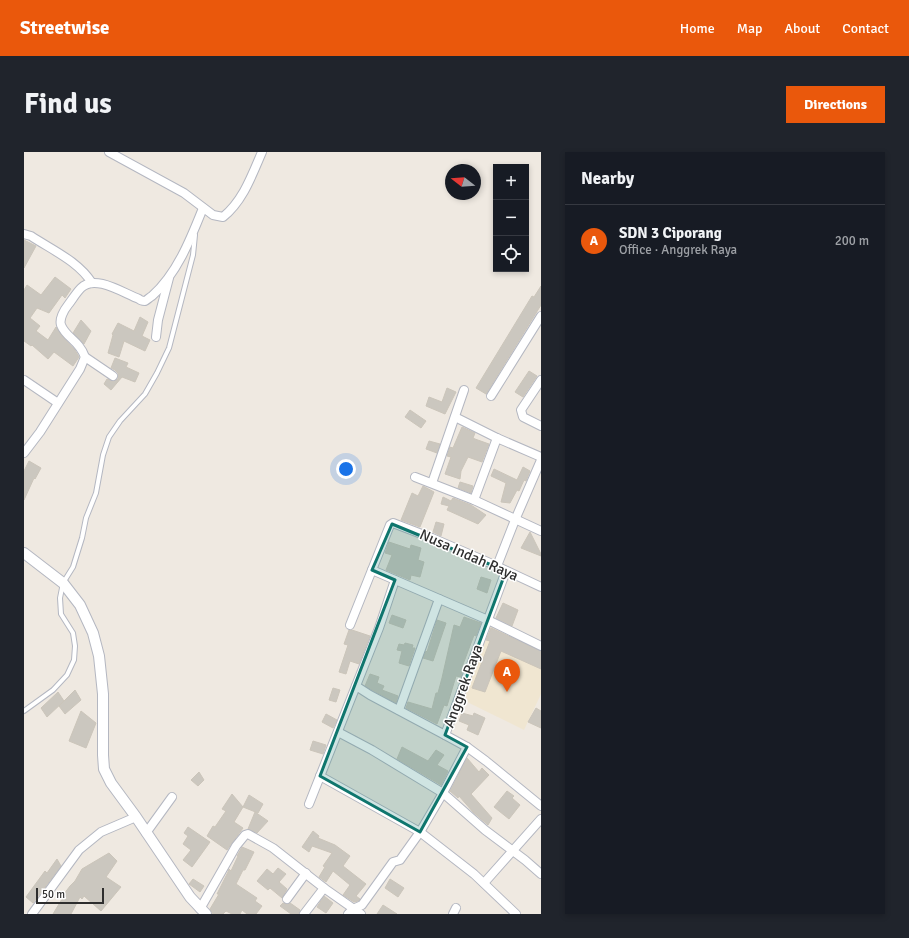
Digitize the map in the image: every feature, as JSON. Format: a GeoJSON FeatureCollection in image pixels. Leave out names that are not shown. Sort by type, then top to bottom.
{"type":"FeatureCollection","features":[{"type":"Feature","properties":{"kind":"street"},"geometry":{"type":"LineString","coordinates":[[109,152],[184,193],[213,215],[217,216],[223,216],[237,204],[250,180],[262,152]]}},
{"type":"Feature","properties":{"kind":"street"},"geometry":{"type":"LineString","coordinates":[[113,376],[85,357],[78,343],[66,333],[61,325],[61,321],[66,308],[81,288],[92,282],[99,283],[145,301],[156,292],[170,275],[196,226],[203,208]]}},
{"type":"Feature","properties":{"kind":"street"},"geometry":{"type":"LineString","coordinates":[[24,234],[31,236],[69,260],[86,274],[92,282]]}},
{"type":"Feature","properties":{"kind":"street"},"geometry":{"type":"LineString","coordinates":[[156,337],[158,320],[170,275]]}},
{"type":"Feature","properties":{"kind":"street"},"geometry":{"type":"LineString","coordinates":[[491,396],[541,316]]}},
{"type":"Feature","properties":{"kind":"street"},"geometry":{"type":"LineString","coordinates":[[24,453],[40,432],[80,369],[85,357]]}},
{"type":"Feature","properties":{"kind":"street"},"geometry":{"type":"LineString","coordinates":[[24,380],[58,403]]}},
{"type":"Feature","properties":{"kind":"street"},"geometry":{"type":"LineString","coordinates":[[541,380],[521,410],[523,417],[541,426]]}},
{"type":"Feature","properties":{"kind":"street"},"geometry":{"type":"LineString","coordinates":[[432,483],[464,390]]}},
{"type":"Feature","properties":{"kind":"street"},"geometry":{"type":"LineString","coordinates":[[455,417],[541,458],[497,566]]}},
{"type":"Feature","properties":{"kind":"street"},"geometry":{"type":"LineString","coordinates":[[474,500],[497,438]]}},
{"type":"Feature","properties":{"kind":"street"},"geometry":{"type":"LineString","coordinates":[[415,477],[474,500],[541,532]]}},
{"type":"Feature","properties":{"kind":"street","name":"Nusa Indah Raya"},"geometry":{"type":"LineString","coordinates":[[372,570],[390,525],[393,523],[497,566],[541,587]]}},
{"type":"Feature","properties":{"kind":"street"},"geometry":{"type":"LineString","coordinates":[[24,553],[63,583],[80,605],[93,633],[100,656],[103,694],[102,755],[104,769],[110,783],[136,817],[190,897],[203,912],[236,846],[247,834],[263,841],[306,873],[351,912],[361,914]]}},
{"type":"Feature","properties":{"kind":"street"},"geometry":{"type":"LineString","coordinates":[[350,625],[372,570],[488,620],[541,646]]}},
{"type":"Feature","properties":{"kind":"street","name":"Anggrek Raya"},"geometry":{"type":"LineString","coordinates":[[506,571],[445,735],[467,747],[504,774],[541,806]]}},
{"type":"Feature","properties":{"kind":"street"},"geometry":{"type":"LineString","coordinates":[[309,804],[379,628],[396,580]]}},
{"type":"Feature","properties":{"kind":"street"},"geometry":{"type":"LineString","coordinates":[[399,710],[440,599]]}},
{"type":"Feature","properties":{"kind":"street"},"geometry":{"type":"LineString","coordinates":[[356,686],[445,735]]}},
{"type":"Feature","properties":{"kind":"street"},"geometry":{"type":"LineString","coordinates":[[338,732],[372,750],[443,793],[541,874]]}},
{"type":"Feature","properties":{"kind":"street"},"geometry":{"type":"LineString","coordinates":[[351,912],[362,905],[393,862],[400,860],[420,832],[443,793],[467,747]]}},
{"type":"Feature","properties":{"kind":"street"},"geometry":{"type":"LineString","coordinates":[[320,776],[420,832],[474,874],[516,914]]}},
{"type":"Feature","properties":{"kind":"street"},"geometry":{"type":"LineString","coordinates":[[146,833],[172,797]]}},
{"type":"Feature","properties":{"kind":"street"},"geometry":{"type":"LineString","coordinates":[[32,914],[79,850],[101,832],[136,817]]}},
{"type":"Feature","properties":{"kind":"street"},"geometry":{"type":"LineString","coordinates":[[484,883],[541,819]]}},
{"type":"Feature","properties":{"kind":"street"},"geometry":{"type":"LineString","coordinates":[[287,899],[306,873]]}},
{"type":"Feature","properties":{"kind":"street"},"geometry":{"type":"LineString","coordinates":[[304,914],[324,888]]}},
{"type":"Feature","properties":{"kind":"lane"},"geometry":{"type":"LineString","coordinates":[[24,711],[54,690],[67,675],[74,660],[75,646],[73,633],[61,614],[60,598],[63,583],[73,567],[82,538],[86,518],[96,494],[103,455],[109,437],[120,421],[144,394],[158,373],[170,348],[193,255],[196,226]]}},
{"type":"Feature","properties":{"kind":"highlighted area"},"geometry":{"type":"Polygon","coordinates":[[[392,524],[506,571],[445,735],[467,747],[420,832],[320,776],[395,580],[372,570],[392,524]]]}},
{"type":"Feature","properties":{"kind":"shaded area"},"geometry":{"type":"Polygon","coordinates":[[[488,619],[541,643],[541,694],[524,730],[459,698],[488,619]]]}},
{"type":"Feature","properties":{"kind":"building"},"geometry":{"type":"Polygon","coordinates":[[[24,240],[36,246],[24,268],[24,240]]]}},
{"type":"Feature","properties":{"kind":"building"},"geometry":{"type":"Polygon","coordinates":[[[55,277],[71,289],[65,298],[62,295],[49,313],[37,308],[30,318],[40,326],[36,331],[48,340],[56,327],[79,357],[73,366],[54,352],[48,359],[32,345],[31,346],[24,341],[24,290],[27,285],[41,295],[55,277]]]}},
{"type":"Feature","properties":{"kind":"building"},"geometry":{"type":"Polygon","coordinates":[[[541,286],[541,305],[486,394],[476,388],[532,296],[534,297],[541,286]]]}},
{"type":"Feature","properties":{"kind":"building"},"geometry":{"type":"Polygon","coordinates":[[[140,317],[148,322],[142,336],[150,340],[145,351],[124,341],[119,357],[108,353],[112,334],[118,323],[134,331],[140,317]]]}},
{"type":"Feature","properties":{"kind":"building"},"geometry":{"type":"Polygon","coordinates":[[[81,320],[91,331],[84,344],[73,333],[81,320]]]}},
{"type":"Feature","properties":{"kind":"building"},"geometry":{"type":"Polygon","coordinates":[[[115,358],[128,363],[126,367],[139,373],[135,382],[122,377],[111,390],[104,384],[107,379],[113,381],[118,379],[118,373],[111,368],[115,358]]]}},
{"type":"Feature","properties":{"kind":"building"},"geometry":{"type":"Polygon","coordinates":[[[529,371],[537,376],[523,397],[515,392],[529,371]]]}},
{"type":"Feature","properties":{"kind":"building"},"geometry":{"type":"Polygon","coordinates":[[[447,388],[456,392],[445,414],[426,406],[429,397],[442,402],[447,388]]]}},
{"type":"Feature","properties":{"kind":"building"},"geometry":{"type":"Polygon","coordinates":[[[410,410],[426,421],[421,428],[405,417],[410,410]]]}},
{"type":"Feature","properties":{"kind":"building"},"geometry":{"type":"Polygon","coordinates":[[[462,427],[475,433],[473,438],[489,444],[482,462],[468,457],[461,471],[460,479],[445,474],[451,457],[447,456],[450,447],[453,448],[462,427]]]}},
{"type":"Feature","properties":{"kind":"building"},"geometry":{"type":"Polygon","coordinates":[[[429,441],[440,444],[437,453],[426,449],[429,441]]]}},
{"type":"Feature","properties":{"kind":"building"},"geometry":{"type":"Polygon","coordinates":[[[29,461],[41,468],[35,479],[34,478],[24,500],[24,471],[29,461]]]}},
{"type":"Feature","properties":{"kind":"building"},"geometry":{"type":"Polygon","coordinates":[[[523,467],[530,471],[526,481],[524,480],[519,491],[517,490],[510,503],[501,502],[506,483],[491,476],[494,469],[517,480],[523,467]]]}},
{"type":"Feature","properties":{"kind":"building"},"geometry":{"type":"Polygon","coordinates":[[[460,482],[473,486],[471,493],[458,488],[460,482]]]}},
{"type":"Feature","properties":{"kind":"building"},"geometry":{"type":"Polygon","coordinates":[[[423,486],[434,492],[420,527],[401,520],[412,493],[418,496],[423,486]]]}},
{"type":"Feature","properties":{"kind":"building"},"geometry":{"type":"Polygon","coordinates":[[[443,497],[451,501],[453,498],[471,505],[486,515],[478,524],[447,510],[449,506],[441,504],[443,497]]]}},
{"type":"Feature","properties":{"kind":"building"},"geometry":{"type":"Polygon","coordinates":[[[436,522],[444,524],[441,536],[433,532],[436,522]]]}},
{"type":"Feature","properties":{"kind":"building"},"geometry":{"type":"Polygon","coordinates":[[[530,532],[541,554],[541,556],[521,548],[530,532]]]}},
{"type":"Feature","properties":{"kind":"building"},"geometry":{"type":"Polygon","coordinates":[[[389,542],[410,549],[411,545],[421,548],[418,560],[424,562],[420,577],[411,575],[410,580],[386,570],[392,555],[385,553],[389,542]]]}},
{"type":"Feature","properties":{"kind":"building"},"geometry":{"type":"Polygon","coordinates":[[[481,577],[491,580],[487,593],[477,589],[481,577]]]}},
{"type":"Feature","properties":{"kind":"building"},"geometry":{"type":"Polygon","coordinates":[[[503,603],[518,610],[512,626],[496,618],[503,603]]]}},
{"type":"Feature","properties":{"kind":"building"},"geometry":{"type":"Polygon","coordinates":[[[392,615],[406,620],[403,628],[389,623],[392,615]]]}},
{"type":"Feature","properties":{"kind":"building"},"geometry":{"type":"Polygon","coordinates":[[[464,617],[481,623],[476,636],[474,635],[462,667],[464,667],[461,677],[456,676],[447,706],[444,705],[437,724],[406,708],[408,702],[432,709],[442,678],[454,625],[460,627],[464,617]]]}},
{"type":"Feature","properties":{"kind":"building"},"geometry":{"type":"Polygon","coordinates":[[[437,620],[446,623],[433,661],[423,658],[426,651],[427,652],[437,620]]]}},
{"type":"Feature","properties":{"kind":"building"},"geometry":{"type":"Polygon","coordinates":[[[491,628],[541,651],[541,669],[501,651],[485,692],[472,688],[490,641],[486,640],[491,628]]]}},
{"type":"Feature","properties":{"kind":"building"},"geometry":{"type":"Polygon","coordinates":[[[349,630],[370,636],[359,664],[350,661],[346,674],[339,672],[348,645],[344,644],[349,630]]]}},
{"type":"Feature","properties":{"kind":"building"},"geometry":{"type":"Polygon","coordinates":[[[405,643],[413,645],[412,648],[415,648],[409,666],[399,663],[402,651],[397,650],[399,644],[404,645],[405,643]]]}},
{"type":"Feature","properties":{"kind":"building"},"geometry":{"type":"Polygon","coordinates":[[[370,674],[379,677],[377,683],[384,686],[382,690],[398,696],[396,703],[365,686],[370,674]]]}},
{"type":"Feature","properties":{"kind":"building"},"geometry":{"type":"Polygon","coordinates":[[[333,688],[340,690],[336,702],[329,700],[333,688]]]}},
{"type":"Feature","properties":{"kind":"building"},"geometry":{"type":"Polygon","coordinates":[[[75,690],[81,700],[65,714],[59,706],[75,690]]]}},
{"type":"Feature","properties":{"kind":"building"},"geometry":{"type":"Polygon","coordinates":[[[58,692],[64,701],[47,717],[41,708],[58,692]]]}},
{"type":"Feature","properties":{"kind":"building"},"geometry":{"type":"Polygon","coordinates":[[[536,708],[541,711],[541,728],[528,722],[536,708]]]}},
{"type":"Feature","properties":{"kind":"building"},"geometry":{"type":"Polygon","coordinates":[[[81,711],[96,723],[86,748],[69,741],[81,711]]]}},
{"type":"Feature","properties":{"kind":"building"},"geometry":{"type":"Polygon","coordinates":[[[462,713],[473,716],[474,713],[485,718],[478,735],[467,730],[469,725],[459,721],[462,713]]]}},
{"type":"Feature","properties":{"kind":"building"},"geometry":{"type":"Polygon","coordinates":[[[326,714],[337,720],[333,728],[322,722],[326,714]]]}},
{"type":"Feature","properties":{"kind":"building"},"geometry":{"type":"Polygon","coordinates":[[[313,741],[326,745],[323,754],[310,750],[313,741]]]}},
{"type":"Feature","properties":{"kind":"building"},"geometry":{"type":"Polygon","coordinates":[[[402,747],[428,761],[436,750],[444,755],[437,765],[448,771],[441,785],[397,759],[402,747]]]}},
{"type":"Feature","properties":{"kind":"building"},"geometry":{"type":"Polygon","coordinates":[[[467,758],[479,772],[482,768],[489,775],[471,794],[492,818],[488,825],[473,812],[459,796],[458,798],[450,791],[467,758]]]}},
{"type":"Feature","properties":{"kind":"building"},"geometry":{"type":"Polygon","coordinates":[[[199,772],[204,780],[198,786],[191,780],[199,772]]]}},
{"type":"Feature","properties":{"kind":"building"},"geometry":{"type":"Polygon","coordinates":[[[507,791],[514,796],[512,798],[520,805],[509,819],[494,807],[507,791]]]}},
{"type":"Feature","properties":{"kind":"building"},"geometry":{"type":"Polygon","coordinates":[[[232,794],[243,807],[234,822],[243,828],[227,850],[207,836],[213,826],[215,827],[226,811],[222,809],[232,794]]]}},
{"type":"Feature","properties":{"kind":"building"},"geometry":{"type":"Polygon","coordinates":[[[249,795],[263,804],[258,813],[243,807],[249,795]]]}},
{"type":"Feature","properties":{"kind":"building"},"geometry":{"type":"Polygon","coordinates":[[[255,812],[268,821],[257,833],[248,829],[255,812]]]}},
{"type":"Feature","properties":{"kind":"building"},"geometry":{"type":"Polygon","coordinates":[[[188,827],[210,842],[192,867],[183,860],[191,850],[183,844],[188,836],[184,833],[188,827]]]}},
{"type":"Feature","properties":{"kind":"building"},"geometry":{"type":"Polygon","coordinates":[[[313,831],[319,836],[318,838],[335,845],[350,856],[343,866],[366,884],[356,896],[360,899],[358,901],[354,902],[343,895],[350,885],[333,871],[326,882],[319,877],[325,867],[323,866],[332,853],[312,846],[309,852],[302,847],[313,831]]]}},
{"type":"Feature","properties":{"kind":"building"},"geometry":{"type":"Polygon","coordinates":[[[242,847],[254,852],[236,884],[257,898],[255,901],[262,906],[256,914],[247,914],[242,910],[240,914],[232,914],[226,911],[223,914],[213,914],[210,909],[219,894],[217,894],[229,869],[231,871],[242,847]]]}},
{"type":"Feature","properties":{"kind":"building"},"geometry":{"type":"Polygon","coordinates":[[[109,853],[117,861],[106,877],[121,887],[101,911],[84,896],[82,899],[80,897],[71,914],[53,914],[62,899],[61,898],[75,881],[82,869],[109,853]]]}},
{"type":"Feature","properties":{"kind":"building"},"geometry":{"type":"Polygon","coordinates":[[[57,859],[61,866],[33,903],[26,897],[45,871],[47,873],[57,859]]]}},
{"type":"Feature","properties":{"kind":"building"},"geometry":{"type":"Polygon","coordinates":[[[278,868],[286,874],[279,882],[287,889],[282,898],[270,888],[268,890],[257,881],[267,869],[273,874],[278,868]]]}},
{"type":"Feature","properties":{"kind":"building"},"geometry":{"type":"Polygon","coordinates":[[[193,879],[204,886],[200,892],[189,884],[193,879]]]}},
{"type":"Feature","properties":{"kind":"building"},"geometry":{"type":"Polygon","coordinates":[[[390,879],[404,888],[398,897],[385,888],[390,879]]]}},
{"type":"Feature","properties":{"kind":"building"},"geometry":{"type":"Polygon","coordinates":[[[324,896],[333,903],[326,913],[317,907],[324,896]]]}},
{"type":"Feature","properties":{"kind":"building"},"geometry":{"type":"Polygon","coordinates":[[[283,903],[290,903],[293,905],[300,910],[299,914],[291,914],[280,906],[283,903]]]}},
{"type":"Feature","properties":{"kind":"building"},"geometry":{"type":"Polygon","coordinates":[[[383,905],[397,914],[377,914],[383,905]]]}},
{"type":"Feature","properties":{"kind":"place","name":"SDN 3 Ciporang"},"geometry":{"type":"Point","coordinates":[507,692]}}]}
